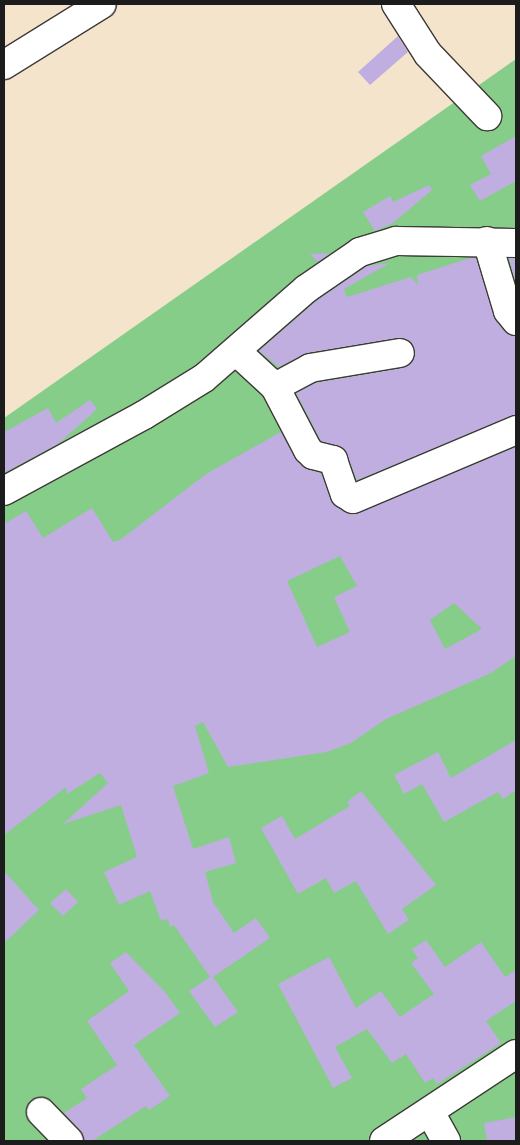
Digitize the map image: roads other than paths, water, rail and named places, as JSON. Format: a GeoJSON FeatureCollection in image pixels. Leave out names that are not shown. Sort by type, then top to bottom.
{"type":"FeatureCollection","features":[{"type":"Feature","properties":{"kind":"street"},"geometry":{"type":"LineString","coordinates":[[4,65],[102,4]]}},
{"type":"Feature","properties":{"kind":"street"},"geometry":{"type":"LineString","coordinates":[[396,4],[428,54],[487,116]]}},
{"type":"Feature","properties":{"kind":"street"},"geometry":{"type":"LineString","coordinates":[[4,491],[144,416],[204,378],[237,352],[306,289],[360,252],[396,240],[487,241],[516,244]]}},
{"type":"Feature","properties":{"kind":"street"},"geometry":{"type":"LineString","coordinates":[[487,241],[508,311],[516,321]]}},
{"type":"Feature","properties":{"kind":"street"},"geometry":{"type":"LineString","coordinates":[[237,352],[275,386],[305,446],[313,455],[324,455],[333,460],[345,494],[353,500],[516,430]]}},
{"type":"Feature","properties":{"kind":"street"},"geometry":{"type":"LineString","coordinates":[[275,386],[310,368],[400,353]]}},
{"type":"Feature","properties":{"kind":"street"},"geometry":{"type":"LineString","coordinates":[[384,1141],[516,1054]]}},
{"type":"Feature","properties":{"kind":"street"},"geometry":{"type":"LineString","coordinates":[[41,1112],[70,1141]]}},
{"type":"Feature","properties":{"kind":"street"},"geometry":{"type":"LineString","coordinates":[[430,1112],[446,1141]]}}]}
